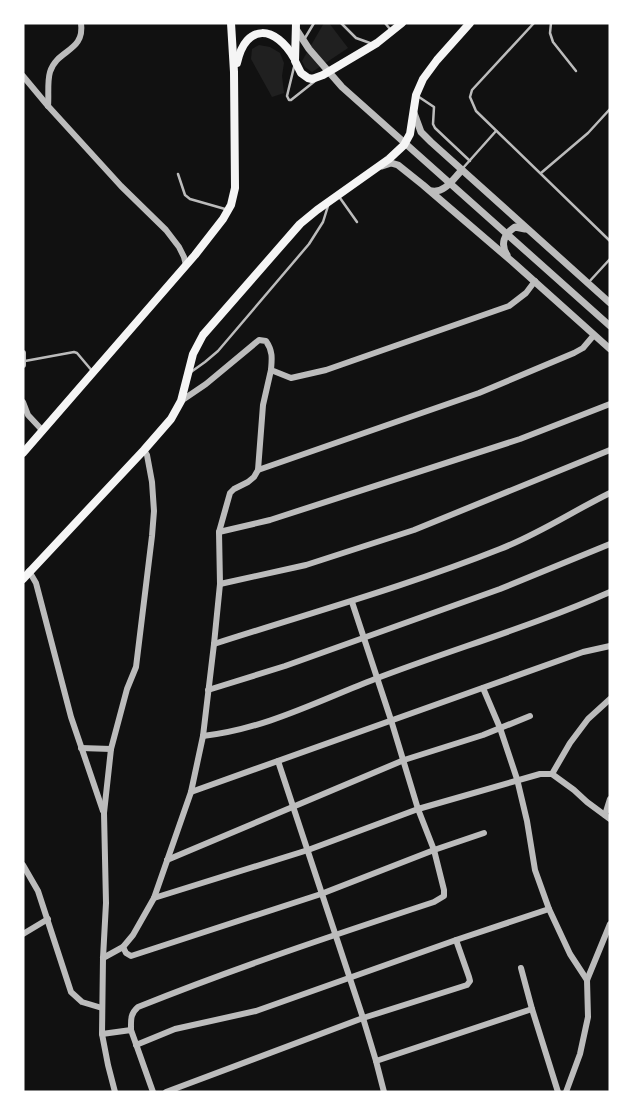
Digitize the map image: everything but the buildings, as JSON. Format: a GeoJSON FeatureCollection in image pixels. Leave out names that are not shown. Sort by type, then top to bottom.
{"type":"FeatureCollection","features":[{"type":"Feature","properties":{"kind":"main road"},"geometry":{"type":"LineString","coordinates":[[23,453],[215,231],[228,210],[235,188],[231,23]]}},
{"type":"Feature","properties":{"kind":"main road"},"geometry":{"type":"LineString","coordinates":[[294,23],[295,61]]}},
{"type":"Feature","properties":{"kind":"main road"},"geometry":{"type":"LineString","coordinates":[[234,72],[241,46],[249,37],[258,34],[278,38],[287,47],[301,74],[312,79],[377,43],[402,23]]}},
{"type":"Feature","properties":{"kind":"main road"},"geometry":{"type":"LineString","coordinates":[[23,579],[171,419],[181,401],[193,354],[203,335],[307,218],[389,159],[404,145],[410,134],[416,95],[431,67],[470,23]]}},
{"type":"Feature","properties":{"kind":"street"},"geometry":{"type":"LineString","coordinates":[[48,107],[50,71],[58,59],[75,46],[81,37],[81,23]]}},
{"type":"Feature","properties":{"kind":"street"},"geometry":{"type":"LineString","coordinates":[[294,23],[309,49],[342,87],[610,326]]}},
{"type":"Feature","properties":{"kind":"street"},"geometry":{"type":"LineString","coordinates":[[23,76],[121,186],[166,230],[184,257],[186,265]]}},
{"type":"Feature","properties":{"kind":"street"},"geometry":{"type":"LineString","coordinates":[[413,108],[421,132],[610,303]]}},
{"type":"Feature","properties":{"kind":"street"},"geometry":{"type":"LineString","coordinates":[[366,174],[382,165],[394,163],[431,190],[438,191],[445,188],[462,170]]}},
{"type":"Feature","properties":{"kind":"street"},"geometry":{"type":"LineString","coordinates":[[423,184],[610,349]]}},
{"type":"Feature","properties":{"kind":"street"},"geometry":{"type":"LineString","coordinates":[[515,264],[503,247],[508,233],[519,227],[537,237]]}},
{"type":"Feature","properties":{"kind":"street"},"geometry":{"type":"LineString","coordinates":[[271,370],[291,378],[353,361],[509,306],[526,293],[534,281]]}},
{"type":"Feature","properties":{"kind":"street"},"geometry":{"type":"LineString","coordinates":[[258,470],[479,393],[574,353],[583,348],[594,335]]}},
{"type":"Feature","properties":{"kind":"street"},"geometry":{"type":"LineString","coordinates":[[103,958],[123,947],[134,935],[154,898],[191,792],[203,736],[214,644],[220,584],[219,532],[230,494],[254,477],[258,470],[263,405],[273,356],[269,345],[266,341],[258,340],[206,384],[181,401]]}},
{"type":"Feature","properties":{"kind":"street"},"geometry":{"type":"LineString","coordinates":[[23,353],[23,363]]}},
{"type":"Feature","properties":{"kind":"street"},"geometry":{"type":"LineString","coordinates":[[23,402],[28,415],[42,430]]}},
{"type":"Feature","properties":{"kind":"street"},"geometry":{"type":"LineString","coordinates":[[219,532],[270,520],[520,439],[610,404]]}},
{"type":"Feature","properties":{"kind":"street"},"geometry":{"type":"LineString","coordinates":[[116,1092],[102,1034],[106,903],[104,813],[111,749],[136,667],[152,536],[152,482],[144,450]]}},
{"type":"Feature","properties":{"kind":"street"},"geometry":{"type":"LineString","coordinates":[[220,584],[306,565],[414,530],[610,450]]}},
{"type":"Feature","properties":{"kind":"street"},"geometry":{"type":"LineString","coordinates":[[214,644],[352,602],[502,548],[610,493]]}},
{"type":"Feature","properties":{"kind":"street"},"geometry":{"type":"LineString","coordinates":[[208,691],[500,589],[610,544]]}},
{"type":"Feature","properties":{"kind":"street"},"geometry":{"type":"LineString","coordinates":[[29,572],[36,583],[71,717],[104,813]]}},
{"type":"Feature","properties":{"kind":"street"},"geometry":{"type":"LineString","coordinates":[[203,736],[260,725],[376,678],[564,613],[610,592]]}},
{"type":"Feature","properties":{"kind":"street"},"geometry":{"type":"LineString","coordinates":[[153,1092],[131,1030],[133,1012],[138,1007],[213,977],[444,897],[434,850],[418,809],[352,602]]}},
{"type":"Feature","properties":{"kind":"street"},"geometry":{"type":"LineString","coordinates":[[191,792],[583,652],[610,646]]}},
{"type":"Feature","properties":{"kind":"street"},"geometry":{"type":"LineString","coordinates":[[484,688],[517,779],[535,870],[570,954],[587,980]]}},
{"type":"Feature","properties":{"kind":"street"},"geometry":{"type":"LineString","coordinates":[[552,774],[588,719],[610,699]]}},
{"type":"Feature","properties":{"kind":"street"},"geometry":{"type":"LineString","coordinates":[[167,860],[404,760],[530,716]]}},
{"type":"Feature","properties":{"kind":"street"},"geometry":{"type":"LineString","coordinates":[[81,748],[111,749]]}},
{"type":"Feature","properties":{"kind":"street"},"geometry":{"type":"LineString","coordinates":[[278,761],[363,1018],[384,1092]]}},
{"type":"Feature","properties":{"kind":"street"},"geometry":{"type":"LineString","coordinates":[[154,898],[308,850],[418,809],[540,774],[552,774],[607,817],[610,799]]}},
{"type":"Feature","properties":{"kind":"street"},"geometry":{"type":"LineString","coordinates":[[123,947],[131,956],[321,894],[484,833]]}},
{"type":"Feature","properties":{"kind":"street"},"geometry":{"type":"LineString","coordinates":[[23,865],[38,891],[71,992],[82,1002],[102,1008]]}},
{"type":"Feature","properties":{"kind":"street"},"geometry":{"type":"LineString","coordinates":[[136,1045],[175,1029],[256,1011],[549,909]]}},
{"type":"Feature","properties":{"kind":"street"},"geometry":{"type":"LineString","coordinates":[[23,933],[48,919]]}},
{"type":"Feature","properties":{"kind":"street"},"geometry":{"type":"LineString","coordinates":[[566,1092],[580,1054],[588,1017],[587,980],[610,924]]}},
{"type":"Feature","properties":{"kind":"street"},"geometry":{"type":"LineString","coordinates":[[166,1092],[363,1018],[467,985],[470,981],[456,940]]}},
{"type":"Feature","properties":{"kind":"street"},"geometry":{"type":"LineString","coordinates":[[521,968],[558,1092]]}},
{"type":"Feature","properties":{"kind":"street"},"geometry":{"type":"LineString","coordinates":[[376,1061],[532,1009]]}},
{"type":"Feature","properties":{"kind":"street"},"geometry":{"type":"LineString","coordinates":[[102,1034],[131,1030]]}},
{"type":"Feature","properties":{"kind":"lane"},"geometry":{"type":"LineString","coordinates":[[314,23],[295,61],[287,96],[289,100],[323,75]]}},
{"type":"Feature","properties":{"kind":"lane"},"geometry":{"type":"LineString","coordinates":[[341,23],[356,38],[377,43]]}},
{"type":"Feature","properties":{"kind":"lane"},"geometry":{"type":"LineString","coordinates":[[385,23],[393,31]]}},
{"type":"Feature","properties":{"kind":"lane"},"geometry":{"type":"LineString","coordinates":[[534,23],[470,93],[472,105],[610,241]]}},
{"type":"Feature","properties":{"kind":"lane"},"geometry":{"type":"LineString","coordinates":[[551,23],[553,42],[576,71]]}},
{"type":"Feature","properties":{"kind":"lane"},"geometry":{"type":"LineString","coordinates":[[416,95],[433,105],[435,128],[470,161]]}},
{"type":"Feature","properties":{"kind":"lane"},"geometry":{"type":"LineString","coordinates":[[541,173],[609,113]]}},
{"type":"Feature","properties":{"kind":"lane"},"geometry":{"type":"LineString","coordinates":[[462,170],[496,131]]}},
{"type":"Feature","properties":{"kind":"lane"},"geometry":{"type":"LineString","coordinates":[[178,174],[185,195],[190,199],[228,210]]}},
{"type":"Feature","properties":{"kind":"lane"},"geometry":{"type":"LineString","coordinates":[[188,374],[218,351],[309,244],[334,198],[357,222]]}},
{"type":"Feature","properties":{"kind":"lane"},"geometry":{"type":"LineString","coordinates":[[588,283],[610,259]]}},
{"type":"Feature","properties":{"kind":"lane"},"geometry":{"type":"LineString","coordinates":[[23,363],[74,352],[93,372]]}},
{"type":"Feature","properties":{"kind":"shaded area"},"geometry":{"type":"Polygon","coordinates":[[[324,23],[329,23],[348,48],[312,72],[302,61],[324,23]]]}},
{"type":"Feature","properties":{"kind":"shaded area"},"geometry":{"type":"Polygon","coordinates":[[[259,45],[280,53],[284,63],[284,93],[272,97],[251,59],[252,49],[259,45]]]}}]}
